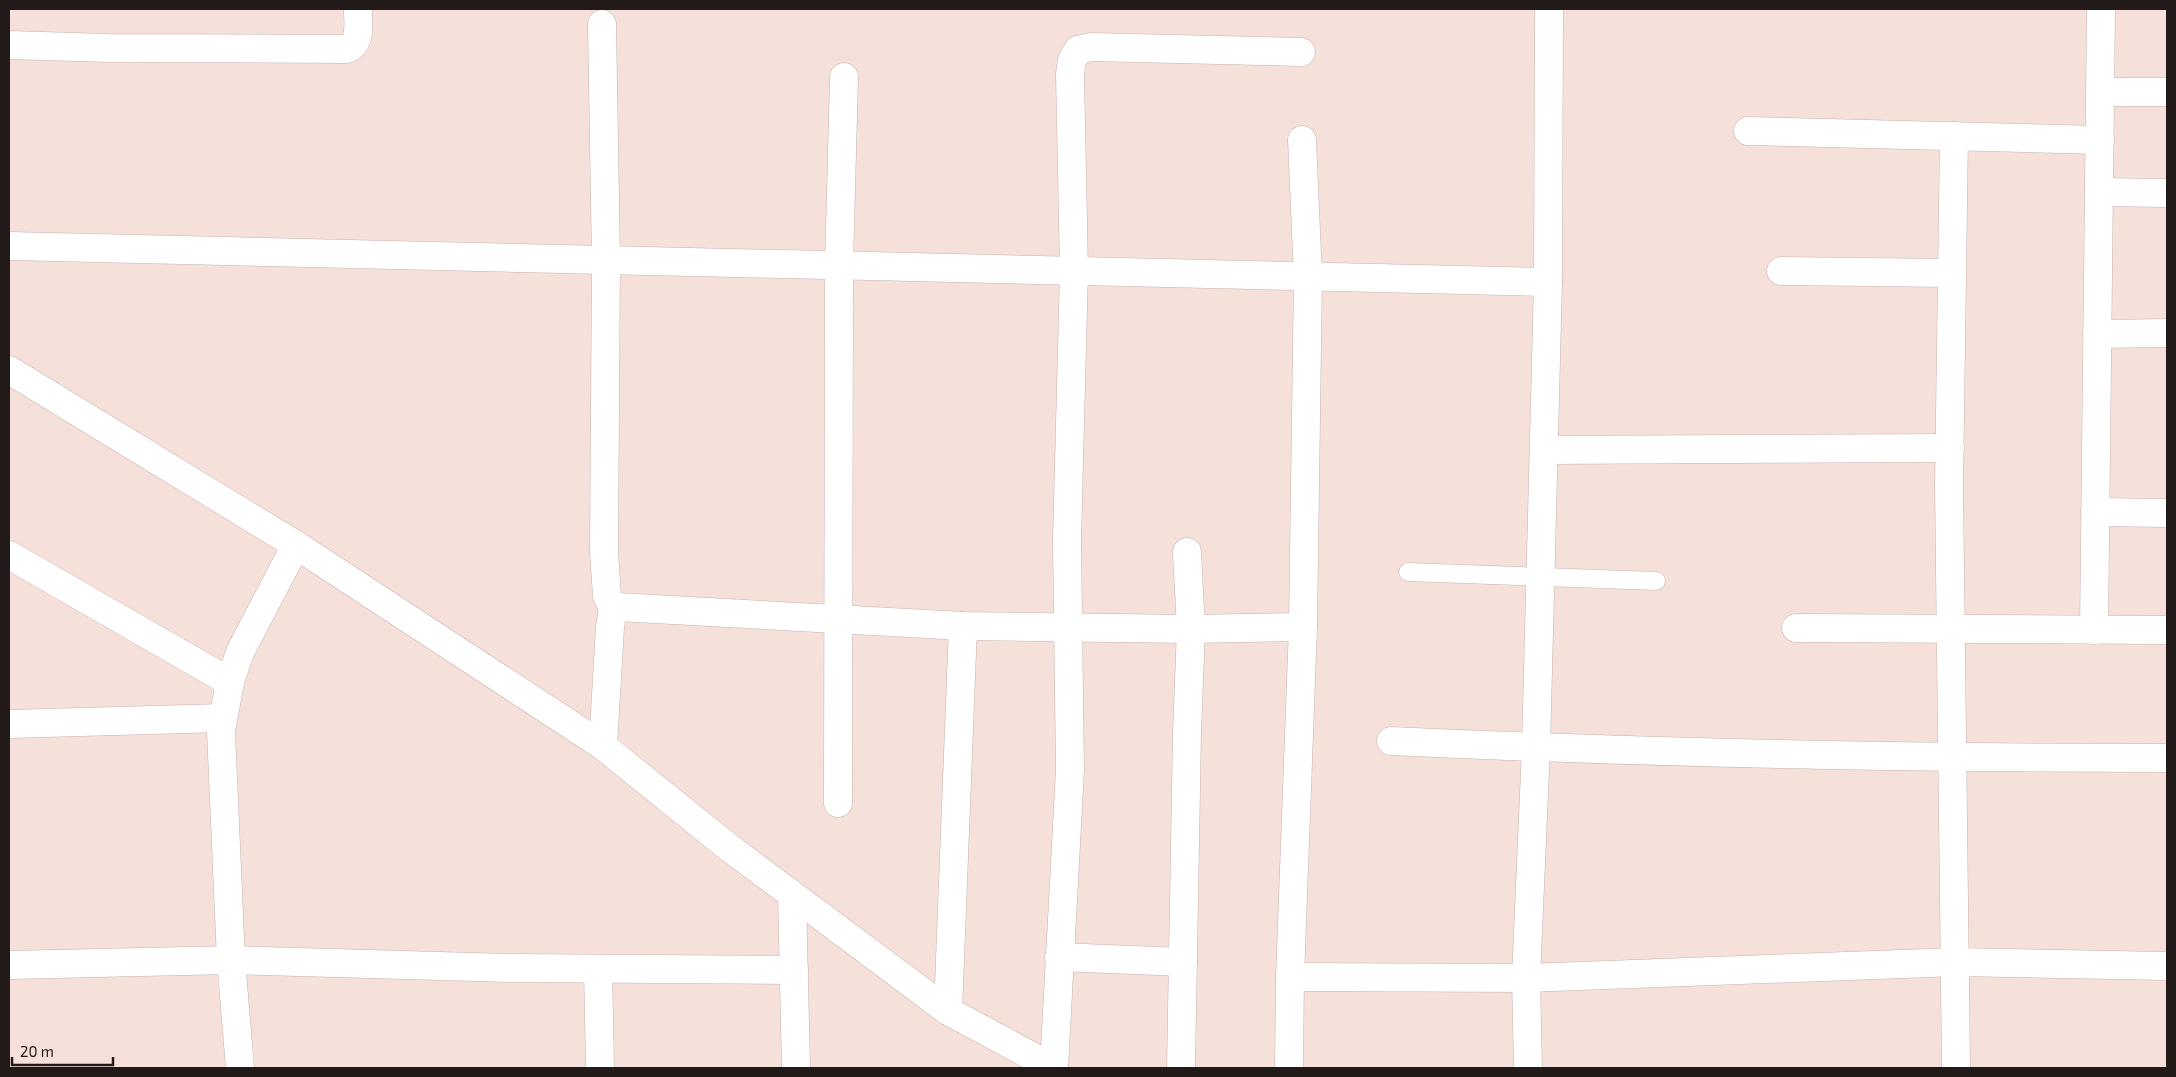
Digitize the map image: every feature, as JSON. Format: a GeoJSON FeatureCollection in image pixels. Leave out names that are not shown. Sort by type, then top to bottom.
{"type":"FeatureCollection","features":[{"type":"Feature","properties":{"kind":"street"},"geometry":{"type":"LineString","coordinates":[[9,45],[128,48],[346,49],[354,46],[357,40],[358,9]]}},
{"type":"Feature","properties":{"kind":"street"},"geometry":{"type":"LineString","coordinates":[[1528,1068],[1526,978],[1536,748],[1548,282],[1549,9]]}},
{"type":"Feature","properties":{"kind":"street"},"geometry":{"type":"LineString","coordinates":[[2094,630],[2101,9]]}},
{"type":"Feature","properties":{"kind":"street"},"geometry":{"type":"LineString","coordinates":[[602,24],[606,260],[604,552],[607,596],[614,611]]}},
{"type":"Feature","properties":{"kind":"street"},"geometry":{"type":"LineString","coordinates":[[9,370],[296,545],[603,746],[727,846],[948,1012],[1054,1068],[1070,770],[1067,540],[1074,271],[1070,74],[1072,60],[1078,50],[1091,47],[1301,52]]}},
{"type":"Feature","properties":{"kind":"street"},"geometry":{"type":"LineString","coordinates":[[838,803],[840,620],[839,266],[844,77]]}},
{"type":"Feature","properties":{"kind":"street"},"geometry":{"type":"LineString","coordinates":[[2100,92],[2167,92]]}},
{"type":"Feature","properties":{"kind":"street"},"geometry":{"type":"LineString","coordinates":[[1748,131],[2100,140]]}},
{"type":"Feature","properties":{"kind":"street"},"geometry":{"type":"LineString","coordinates":[[1954,136],[1950,448],[1956,1068]]}},
{"type":"Feature","properties":{"kind":"street"},"geometry":{"type":"LineString","coordinates":[[1289,1068],[1290,977],[1303,627],[1308,277],[1302,140]]}},
{"type":"Feature","properties":{"kind":"street"},"geometry":{"type":"LineString","coordinates":[[2099,192],[2167,193]]}},
{"type":"Feature","properties":{"kind":"street"},"geometry":{"type":"LineString","coordinates":[[9,246],[1548,282]]}},
{"type":"Feature","properties":{"kind":"street"},"geometry":{"type":"LineString","coordinates":[[1781,271],[1951,273]]}},
{"type":"Feature","properties":{"kind":"street"},"geometry":{"type":"LineString","coordinates":[[2097,334],[2167,333]]}},
{"type":"Feature","properties":{"kind":"street"},"geometry":{"type":"LineString","coordinates":[[1544,450],[1950,448]]}},
{"type":"Feature","properties":{"kind":"street"},"geometry":{"type":"LineString","coordinates":[[2095,512],[2167,513]]}},
{"type":"Feature","properties":{"kind":"street"},"geometry":{"type":"LineString","coordinates":[[240,1068],[231,960],[221,731],[230,682],[240,652],[296,545]]}},
{"type":"Feature","properties":{"kind":"street"},"geometry":{"type":"LineString","coordinates":[[1181,1068],[1191,629],[1188,552]]}},
{"type":"Feature","properties":{"kind":"street"},"geometry":{"type":"LineString","coordinates":[[9,556],[230,682]]}},
{"type":"Feature","properties":{"kind":"street"},"geometry":{"type":"LineString","coordinates":[[603,746],[610,628],[614,611],[618,607],[962,626],[1191,629],[1303,627]]}},
{"type":"Feature","properties":{"kind":"street"},"geometry":{"type":"LineString","coordinates":[[948,1012],[962,626]]}},
{"type":"Feature","properties":{"kind":"street"},"geometry":{"type":"LineString","coordinates":[[1796,628],[2167,630]]}},
{"type":"Feature","properties":{"kind":"street"},"geometry":{"type":"LineString","coordinates":[[9,724],[223,718]]}},
{"type":"Feature","properties":{"kind":"street"},"geometry":{"type":"LineString","coordinates":[[1392,741],[1536,748],[1953,758],[2167,758]]}},
{"type":"Feature","properties":{"kind":"street"},"geometry":{"type":"LineString","coordinates":[[792,896],[796,1068]]}},
{"type":"Feature","properties":{"kind":"street"},"geometry":{"type":"LineString","coordinates":[[1059,957],[1183,962]]}},
{"type":"Feature","properties":{"kind":"street"},"geometry":{"type":"LineString","coordinates":[[9,965],[231,960],[511,968],[794,970]]}},
{"type":"Feature","properties":{"kind":"street"},"geometry":{"type":"LineString","coordinates":[[1290,977],[1526,978],[1956,962],[2167,966]]}},
{"type":"Feature","properties":{"kind":"street"},"geometry":{"type":"LineString","coordinates":[[598,969],[600,1068]]}},
{"type":"Feature","properties":{"kind":"lane"},"geometry":{"type":"LineString","coordinates":[[1408,572],[1656,581]]}}]}
